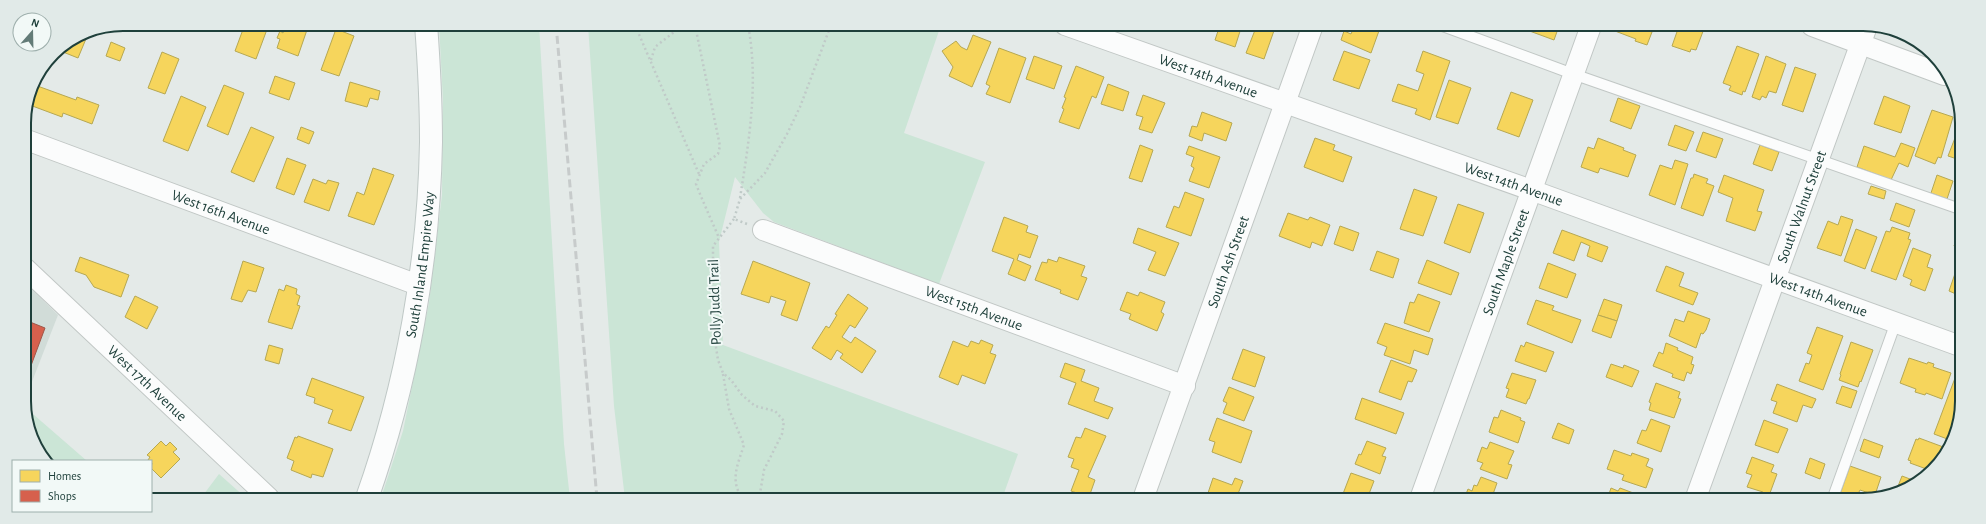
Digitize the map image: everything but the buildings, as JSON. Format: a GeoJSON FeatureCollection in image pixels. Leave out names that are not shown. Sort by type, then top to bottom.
{"type":"FeatureCollection","features":[{"type":"Feature","properties":{"kind":"street","name":"South Inland Empire Way"},"geometry":{"type":"LineString","coordinates":[[369,493],[380,459],[398,393],[418,284],[427,211],[431,143],[426,31]]}},
{"type":"Feature","properties":{"kind":"street","name":"West 14th Avenue"},"geometry":{"type":"LineString","coordinates":[[1082,31],[1532,190],[1955,344]]}},
{"type":"Feature","properties":{"kind":"street","name":"South Ash Street"},"geometry":{"type":"LineString","coordinates":[[1145,493],[1185,386],[1311,31]]}},
{"type":"Feature","properties":{"kind":"street","name":"South Maple Street"},"geometry":{"type":"LineString","coordinates":[[1422,493],[1589,31]]}},
{"type":"Feature","properties":{"kind":"street"},"geometry":{"type":"LineString","coordinates":[[1840,31],[1863,35],[1939,72]]}},
{"type":"Feature","properties":{"kind":"street","name":"South Walnut Street"},"geometry":{"type":"LineString","coordinates":[[1698,493],[1863,35]]}},
{"type":"Feature","properties":{"kind":"street","name":"West 16th Avenue"},"geometry":{"type":"LineString","coordinates":[[31,142],[418,284]]}},
{"type":"Feature","properties":{"kind":"street","name":"West 15th Avenue"},"geometry":{"type":"LineString","coordinates":[[763,230],[1185,386]]}},
{"type":"Feature","properties":{"kind":"street","name":"West 17th Avenue"},"geometry":{"type":"LineString","coordinates":[[31,274],[264,493]]}},
{"type":"Feature","properties":{"kind":"lane"},"geometry":{"type":"LineString","coordinates":[[1454,31],[1955,207]]}},
{"type":"Feature","properties":{"kind":"lane"},"geometry":{"type":"LineString","coordinates":[[1835,493],[1896,322]]}},
{"type":"Feature","properties":{"kind":"path"},"geometry":{"type":"LineString","coordinates":[[638,31],[699,174]]}},
{"type":"Feature","properties":{"kind":"path"},"geometry":{"type":"LineString","coordinates":[[651,60],[655,47],[675,31]]}},
{"type":"Feature","properties":{"kind":"path"},"geometry":{"type":"LineString","coordinates":[[696,31],[720,146],[718,154],[704,164],[696,184],[719,238]]}},
{"type":"Feature","properties":{"kind":"path"},"geometry":{"type":"LineString","coordinates":[[740,199],[750,133],[753,51],[749,31]]}},
{"type":"Feature","properties":{"kind":"path","name":"Polly Judd Trail"},"geometry":{"type":"LineString","coordinates":[[760,493],[764,470],[782,434],[784,421],[775,411],[755,406],[742,395],[731,380],[723,373],[718,360],[713,328],[713,246],[734,219],[740,199],[765,173],[787,134],[800,107],[829,31]]}},
{"type":"Feature","properties":{"kind":"path"},"geometry":{"type":"LineString","coordinates":[[734,219],[763,230]]}},
{"type":"Feature","properties":{"kind":"path"},"geometry":{"type":"LineString","coordinates":[[723,373],[729,409],[744,445],[736,470],[735,481],[738,493]]}},
{"type":"Feature","properties":{"kind":"shaded area"},"geometry":{"type":"Polygon","coordinates":[[[31,289],[58,315],[31,384],[31,289]]]}},
{"type":"Feature","properties":{"kind":"green space"},"geometry":{"type":"Polygon","coordinates":[[[439,31],[539,31],[564,444],[569,493],[383,493],[403,431],[429,303],[442,195],[443,100],[439,31]]]}},
{"type":"Feature","properties":{"kind":"green space"},"geometry":{"type":"Polygon","coordinates":[[[588,31],[939,31],[904,133],[985,162],[939,284],[774,222],[763,213],[735,177],[719,242],[723,345],[1018,454],[1004,493],[624,493],[614,406],[588,31]]]}},
{"type":"Feature","properties":{"kind":"green space"},"geometry":{"type":"Polygon","coordinates":[[[32,413],[86,460],[53,460],[43,447],[38,436],[32,413]]]}},
{"type":"Feature","properties":{"kind":"green space"},"geometry":{"type":"Polygon","coordinates":[[[219,474],[240,493],[205,493],[219,474]]]}},
{"type":"Feature","properties":{"kind":"railway"},"geometry":{"type":"LineString","coordinates":[[557,31],[596,493]]}}]}
